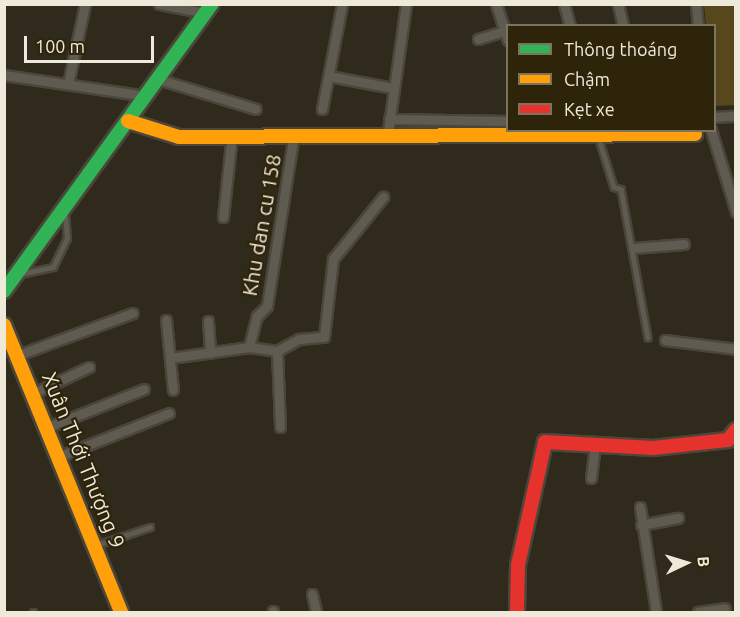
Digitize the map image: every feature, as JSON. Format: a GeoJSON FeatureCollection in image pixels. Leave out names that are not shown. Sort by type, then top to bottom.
{"type":"FeatureCollection","features":[{"type":"Feature","properties":{"kind":"street"},"geometry":{"type":"LineString","coordinates":[[68,84],[85,4]]}},
{"type":"Feature","properties":{"kind":"street"},"geometry":{"type":"LineString","coordinates":[[159,4],[209,9]]}},
{"type":"Feature","properties":{"kind":"street"},"geometry":{"type":"LineString","coordinates":[[322,109],[342,4]]}},
{"type":"Feature","properties":{"kind":"street"},"geometry":{"type":"LineString","coordinates":[[388,126],[406,4]]}},
{"type":"Feature","properties":{"kind":"street"},"geometry":{"type":"LineString","coordinates":[[478,39],[506,35],[496,4]]}},
{"type":"Feature","properties":{"kind":"street"},"geometry":{"type":"LineString","coordinates":[[564,4],[569,24]]}},
{"type":"Feature","properties":{"kind":"street"},"geometry":{"type":"LineString","coordinates":[[618,4],[622,24]]}},
{"type":"Feature","properties":{"kind":"street"},"geometry":{"type":"LineString","coordinates":[[696,4],[698,24]]}},
{"type":"Feature","properties":{"kind":"street"},"geometry":{"type":"LineString","coordinates":[[4,291],[209,9]]}},
{"type":"Feature","properties":{"kind":"street"},"geometry":{"type":"LineString","coordinates":[[4,75],[68,84],[137,110],[179,137],[294,134],[388,126],[506,121]]}},
{"type":"Feature","properties":{"kind":"street"},"geometry":{"type":"LineString","coordinates":[[329,76],[393,88]]}},
{"type":"Feature","properties":{"kind":"street"},"geometry":{"type":"LineString","coordinates":[[158,79],[256,110]]}},
{"type":"Feature","properties":{"kind":"street"},"geometry":{"type":"LineString","coordinates":[[716,117],[735,116]]}},
{"type":"Feature","properties":{"kind":"street"},"geometry":{"type":"LineString","coordinates":[[388,126],[506,130]]}},
{"type":"Feature","properties":{"kind":"street"},"geometry":{"type":"LineString","coordinates":[[553,132],[598,136],[695,134]]}},
{"type":"Feature","properties":{"kind":"street"},"geometry":{"type":"LineString","coordinates":[[712,132],[735,212]]}},
{"type":"Feature","properties":{"kind":"street"},"geometry":{"type":"LineString","coordinates":[[223,217],[232,134]]}},
{"type":"Feature","properties":{"kind":"street","name":"Khu dan cu 158"},"geometry":{"type":"LineString","coordinates":[[249,347],[257,316],[267,306],[294,134]]}},
{"type":"Feature","properties":{"kind":"street"},"geometry":{"type":"LineString","coordinates":[[170,358],[249,347],[278,351],[299,339],[324,337],[333,259],[383,197]]}},
{"type":"Feature","properties":{"kind":"street"},"geometry":{"type":"LineString","coordinates":[[633,248],[684,244]]}},
{"type":"Feature","properties":{"kind":"street"},"geometry":{"type":"LineString","coordinates":[[18,355],[133,313]]}},
{"type":"Feature","properties":{"kind":"street"},"geometry":{"type":"LineString","coordinates":[[166,320],[173,390]]}},
{"type":"Feature","properties":{"kind":"street"},"geometry":{"type":"LineString","coordinates":[[208,321],[210,353]]}},
{"type":"Feature","properties":{"kind":"street","name":"Xuân Thới Thượng 9"},"geometry":{"type":"LineString","coordinates":[[4,325],[97,545],[121,612]]}},
{"type":"Feature","properties":{"kind":"street"},"geometry":{"type":"LineString","coordinates":[[665,340],[735,349]]}},
{"type":"Feature","properties":{"kind":"street"},"geometry":{"type":"LineString","coordinates":[[278,351],[280,427]]}},
{"type":"Feature","properties":{"kind":"street"},"geometry":{"type":"LineString","coordinates":[[34,393],[89,368]]}},
{"type":"Feature","properties":{"kind":"street"},"geometry":{"type":"LineString","coordinates":[[48,427],[144,388]]}},
{"type":"Feature","properties":{"kind":"street"},"geometry":{"type":"LineString","coordinates":[[60,456],[169,413]]}},
{"type":"Feature","properties":{"kind":"street"},"geometry":{"type":"LineString","coordinates":[[518,612],[518,565],[538,452],[545,442],[595,446],[719,442],[728,440],[735,430]]}},
{"type":"Feature","properties":{"kind":"street"},"geometry":{"type":"LineString","coordinates":[[591,478],[595,446]]}},
{"type":"Feature","properties":{"kind":"street"},"geometry":{"type":"LineString","coordinates":[[640,507],[656,612]]}},
{"type":"Feature","properties":{"kind":"street"},"geometry":{"type":"LineString","coordinates":[[641,525],[678,518]]}},
{"type":"Feature","properties":{"kind":"street"},"geometry":{"type":"LineString","coordinates":[[312,594],[316,612]]}},
{"type":"Feature","properties":{"kind":"street"},"geometry":{"type":"LineString","coordinates":[[698,612],[735,608]]}},
{"type":"Feature","properties":{"kind":"lane"},"geometry":{"type":"LineString","coordinates":[[598,136],[614,187],[621,189],[648,338]]}},
{"type":"Feature","properties":{"kind":"lane"},"geometry":{"type":"LineString","coordinates":[[18,274],[52,267],[67,238],[65,210]]}},
{"type":"Feature","properties":{"kind":"lane"},"geometry":{"type":"LineString","coordinates":[[97,545],[150,527]]}},
{"type":"Feature","properties":{"kind":"shaded area"},"geometry":{"type":"Polygon","coordinates":[[[704,5],[735,5],[735,105],[716,106],[716,24],[706,24],[704,5]]]}},
{"type":"Feature","properties":{"kind":"traffic: fast"},"geometry":{"type":"LineString","coordinates":[[4,291],[212,4]]}},
{"type":"Feature","properties":{"kind":"traffic: slow"},"geometry":{"type":"LineString","coordinates":[[128,121],[179,137],[695,134]]}},
{"type":"Feature","properties":{"kind":"traffic: slow"},"geometry":{"type":"LineString","coordinates":[[4,325],[121,612]]}},
{"type":"Feature","properties":{"kind":"traffic: jam"},"geometry":{"type":"LineString","coordinates":[[517,612],[518,565],[545,442],[653,448],[728,440],[736,430]]}}]}
